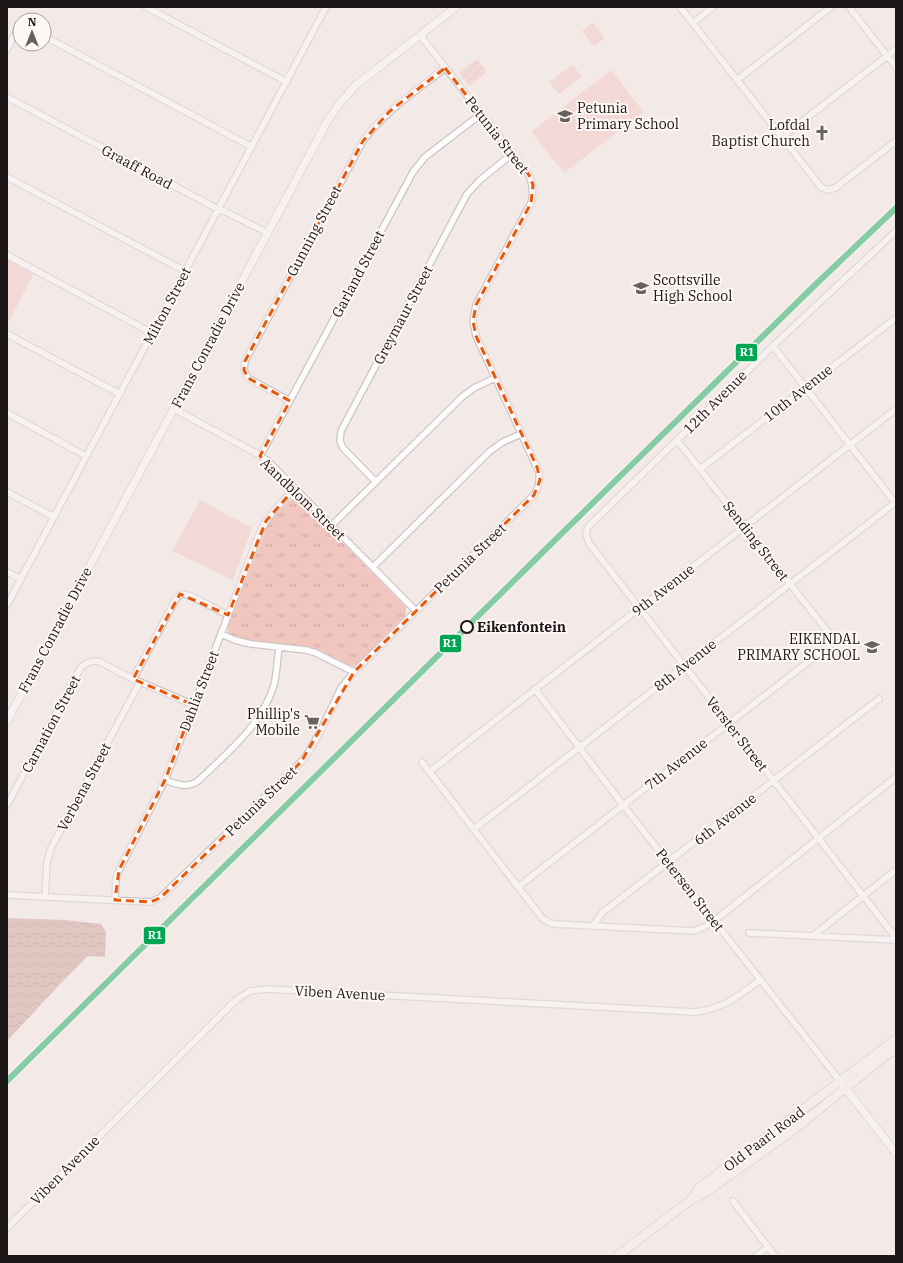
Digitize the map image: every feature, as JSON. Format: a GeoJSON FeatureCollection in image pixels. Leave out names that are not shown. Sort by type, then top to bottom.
{"type":"FeatureCollection","features":[{"type":"Feature","properties":{"kind":"main road","name":"Old Paarl Road"},"geometry":{"type":"LineString","coordinates":[[692,1198],[699,1188],[896,1039]]}},
{"type":"Feature","properties":{"kind":"main road","name":"Old Paarl Road"},"geometry":{"type":"LineString","coordinates":[[617,1256],[692,1198],[705,1193],[795,1129],[896,1049]]}},
{"type":"Feature","properties":{"kind":"street"},"geometry":{"type":"LineString","coordinates":[[146,7],[286,82]]}},
{"type":"Feature","properties":{"kind":"street","name":"Milton Street"},"geometry":{"type":"LineString","coordinates":[[7,605],[326,7]]}},
{"type":"Feature","properties":{"kind":"street","name":"Frans Conradie Drive"},"geometry":{"type":"LineString","coordinates":[[7,721],[328,120],[340,103],[363,80],[456,7]]}},
{"type":"Feature","properties":{"kind":"street"},"geometry":{"type":"LineString","coordinates":[[680,7],[821,188],[828,190],[835,188],[896,141]]}},
{"type":"Feature","properties":{"kind":"street"},"geometry":{"type":"LineString","coordinates":[[693,23],[713,7]]}},
{"type":"Feature","properties":{"kind":"street"},"geometry":{"type":"LineString","coordinates":[[737,80],[831,7]]}},
{"type":"Feature","properties":{"kind":"street"},"geometry":{"type":"LineString","coordinates":[[849,7],[896,67]]}},
{"type":"Feature","properties":{"kind":"street","name":"Petunia Street"},"geometry":{"type":"LineString","coordinates":[[7,895],[150,902],[160,898],[301,762],[320,732],[342,688],[354,672],[537,491],[540,480],[539,472],[476,336],[473,326],[476,305],[533,199],[531,180],[420,35]]}},
{"type":"Feature","properties":{"kind":"street"},"geometry":{"type":"LineString","coordinates":[[7,49],[12,40]]}},
{"type":"Feature","properties":{"kind":"street"},"geometry":{"type":"LineString","coordinates":[[52,40],[252,147]]}},
{"type":"Feature","properties":{"kind":"street"},"geometry":{"type":"LineString","coordinates":[[782,137],[896,49]]}},
{"type":"Feature","properties":{"kind":"street","name":"Gunning Street"},"geometry":{"type":"LineString","coordinates":[[290,401],[248,378],[244,370],[245,361],[363,141],[390,111],[445,68]]}},
{"type":"Feature","properties":{"kind":"street","name":"Graaff Road"},"geometry":{"type":"LineString","coordinates":[[7,97],[214,207],[224,210],[268,233]]}},
{"type":"Feature","properties":{"kind":"street","name":"Garland Street"},"geometry":{"type":"LineString","coordinates":[[260,456],[415,168],[481,114]]}},
{"type":"Feature","properties":{"kind":"street","name":"Greymaur Street"},"geometry":{"type":"LineString","coordinates":[[376,482],[343,448],[340,438],[341,431],[467,194],[480,180],[512,154]]}},
{"type":"Feature","properties":{"kind":"street"},"geometry":{"type":"LineString","coordinates":[[7,176],[185,271]]}},
{"type":"Feature","properties":{"kind":"street","name":"12th Avenue"},"geometry":{"type":"LineString","coordinates":[[588,527],[773,346],[896,231]]}},
{"type":"Feature","properties":{"kind":"street"},"geometry":{"type":"LineString","coordinates":[[7,255],[152,333]]}},
{"type":"Feature","properties":{"kind":"street","name":"10th Avenue"},"geometry":{"type":"LineString","coordinates":[[700,469],[896,318]]}},
{"type":"Feature","properties":{"kind":"street"},"geometry":{"type":"LineString","coordinates":[[7,334],[120,394]]}},
{"type":"Feature","properties":{"kind":"street"},"geometry":{"type":"LineString","coordinates":[[773,346],[896,503]]}},
{"type":"Feature","properties":{"kind":"street"},"geometry":{"type":"LineString","coordinates":[[332,525],[462,396],[474,388],[495,378]]}},
{"type":"Feature","properties":{"kind":"street","name":"Aandblom Street"},"geometry":{"type":"LineString","coordinates":[[174,409],[260,456],[275,468],[416,611]]}},
{"type":"Feature","properties":{"kind":"street","name":"9th Avenue"},"geometry":{"type":"LineString","coordinates":[[429,772],[896,409]]}},
{"type":"Feature","properties":{"kind":"street"},"geometry":{"type":"LineString","coordinates":[[7,413],[86,456]]}},
{"type":"Feature","properties":{"kind":"street"},"geometry":{"type":"LineString","coordinates":[[373,567],[490,451],[503,442],[521,434]]}},
{"type":"Feature","properties":{"kind":"street","name":"Sending Street"},"geometry":{"type":"LineString","coordinates":[[677,440],[834,641]]}},
{"type":"Feature","properties":{"kind":"street","name":"Dahlia Street"},"geometry":{"type":"LineString","coordinates":[[115,900],[116,877],[118,870],[165,780],[260,532],[272,512],[295,488]]}},
{"type":"Feature","properties":{"kind":"street"},"geometry":{"type":"LineString","coordinates":[[7,492],[54,517]]}},
{"type":"Feature","properties":{"kind":"street","name":"8th Avenue"},"geometry":{"type":"LineString","coordinates":[[474,829],[896,503]]}},
{"type":"Feature","properties":{"kind":"street","name":"Verster Street"},"geometry":{"type":"LineString","coordinates":[[588,527],[586,534],[587,540],[896,939]]}},
{"type":"Feature","properties":{"kind":"street"},"geometry":{"type":"LineString","coordinates":[[7,572],[21,579]]}},
{"type":"Feature","properties":{"kind":"street"},"geometry":{"type":"LineString","coordinates":[[133,679],[180,594],[185,594],[228,615]]}},
{"type":"Feature","properties":{"kind":"street"},"geometry":{"type":"LineString","coordinates":[[222,634],[235,640],[251,644],[306,650],[316,653],[354,672]]}},
{"type":"Feature","properties":{"kind":"street","name":"7th Avenue"},"geometry":{"type":"LineString","coordinates":[[518,886],[834,641]]}},
{"type":"Feature","properties":{"kind":"street"},"geometry":{"type":"LineString","coordinates":[[165,780],[182,786],[193,784],[198,781],[245,735],[257,719],[273,687],[279,648]]}},
{"type":"Feature","properties":{"kind":"street","name":"Carnation Street"},"geometry":{"type":"LineString","coordinates":[[7,806],[81,667],[85,664],[95,661],[100,662],[133,679],[194,705]]}},
{"type":"Feature","properties":{"kind":"street","name":"Verbena Street"},"geometry":{"type":"LineString","coordinates":[[45,897],[47,863],[51,848],[140,682]]}},
{"type":"Feature","properties":{"kind":"street","name":"Petersen Street"},"geometry":{"type":"LineString","coordinates":[[535,689],[623,805],[896,1153]]}},
{"type":"Feature","properties":{"kind":"street","name":"6th Avenue"},"geometry":{"type":"LineString","coordinates":[[593,926],[602,913],[878,699]]}},
{"type":"Feature","properties":{"kind":"street"},"geometry":{"type":"LineString","coordinates":[[422,762],[542,918],[546,921],[554,924],[694,930],[700,929],[714,921],[896,777]]}},
{"type":"Feature","properties":{"kind":"street"},"geometry":{"type":"LineString","coordinates":[[814,935],[896,870]]}},
{"type":"Feature","properties":{"kind":"street"},"geometry":{"type":"LineString","coordinates":[[749,933],[896,939]]}},
{"type":"Feature","properties":{"kind":"street","name":"Viben Avenue"},"geometry":{"type":"LineString","coordinates":[[7,1228],[237,999],[250,992],[266,989],[695,1012],[712,1009],[728,1003],[760,980]]}},
{"type":"Feature","properties":{"kind":"street"},"geometry":{"type":"LineString","coordinates":[[733,1201],[775,1256]]}},
{"type":"Feature","properties":{"kind":"street"},"geometry":{"type":"LineString","coordinates":[[756,1256],[768,1247]]}},
{"type":"Feature","properties":{"kind":"highlighted area"},"geometry":{"type":"Polygon","coordinates":[[[445,68],[529,175],[533,185],[531,203],[476,305],[473,321],[476,336],[537,467],[540,480],[534,495],[354,672],[301,762],[160,898],[150,902],[115,900],[119,870],[165,780],[194,705],[133,679],[180,594],[228,615],[266,521],[295,488],[260,456],[290,401],[248,378],[244,370],[245,361],[363,141],[390,111],[445,68]]]}},
{"type":"Feature","properties":{"kind":"green space"},"geometry":{"type":"Polygon","coordinates":[[[593,23],[605,38],[594,46],[582,31],[593,23]]]}},
{"type":"Feature","properties":{"kind":"green space"},"geometry":{"type":"Polygon","coordinates":[[[477,59],[486,70],[485,74],[471,85],[468,85],[459,73],[477,59]]]}},
{"type":"Feature","properties":{"kind":"green space"},"geometry":{"type":"Polygon","coordinates":[[[572,65],[582,76],[559,94],[549,82],[572,65]]]}},
{"type":"Feature","properties":{"kind":"green space"},"geometry":{"type":"Polygon","coordinates":[[[611,70],[644,112],[564,173],[531,132],[611,70]]]}},
{"type":"Feature","properties":{"kind":"green space"},"geometry":{"type":"Polygon","coordinates":[[[7,259],[34,273],[7,325],[7,259]]]}},
{"type":"Feature","properties":{"kind":"green space"},"geometry":{"type":"Polygon","coordinates":[[[294,498],[303,502],[406,607],[404,617],[358,663],[353,666],[311,649],[243,639],[230,634],[228,631],[228,626],[268,524],[289,501],[294,498]]]}},
{"type":"Feature","properties":{"kind":"green space"},"geometry":{"type":"Polygon","coordinates":[[[200,500],[252,528],[233,580],[172,551],[200,500]]]}},
{"type":"Feature","properties":{"kind":"water"},"geometry":{"type":"Polygon","coordinates":[[[7,918],[65,920],[101,924],[106,932],[105,957],[88,956],[7,1041],[7,918]]]}},
{"type":"Feature","properties":{"kind":"transit line","name":"R1"},"geometry":{"type":"LineString","coordinates":[[7,1081],[549,546],[815,285],[896,208]]}},
{"type":"Feature","properties":{"kind":"place","name":"Petunia Primary School"},"geometry":{"type":"Point","coordinates":[565,116]}},
{"type":"Feature","properties":{"kind":"place","name":"Lofdal Baptist Church"},"geometry":{"type":"Point","coordinates":[822,133]}},
{"type":"Feature","properties":{"kind":"place","name":"Scottsville High School"},"geometry":{"type":"Point","coordinates":[641,288]}},
{"type":"Feature","properties":{"kind":"place","name":"Eikenfontein"},"geometry":{"type":"Point","coordinates":[467,627]}},
{"type":"Feature","properties":{"kind":"place","name":"EIKENDAL PRIMARY SCHOOL"},"geometry":{"type":"Point","coordinates":[872,647]}},
{"type":"Feature","properties":{"kind":"place","name":"Phillip's Mobile"},"geometry":{"type":"Point","coordinates":[312,722]}}]}
